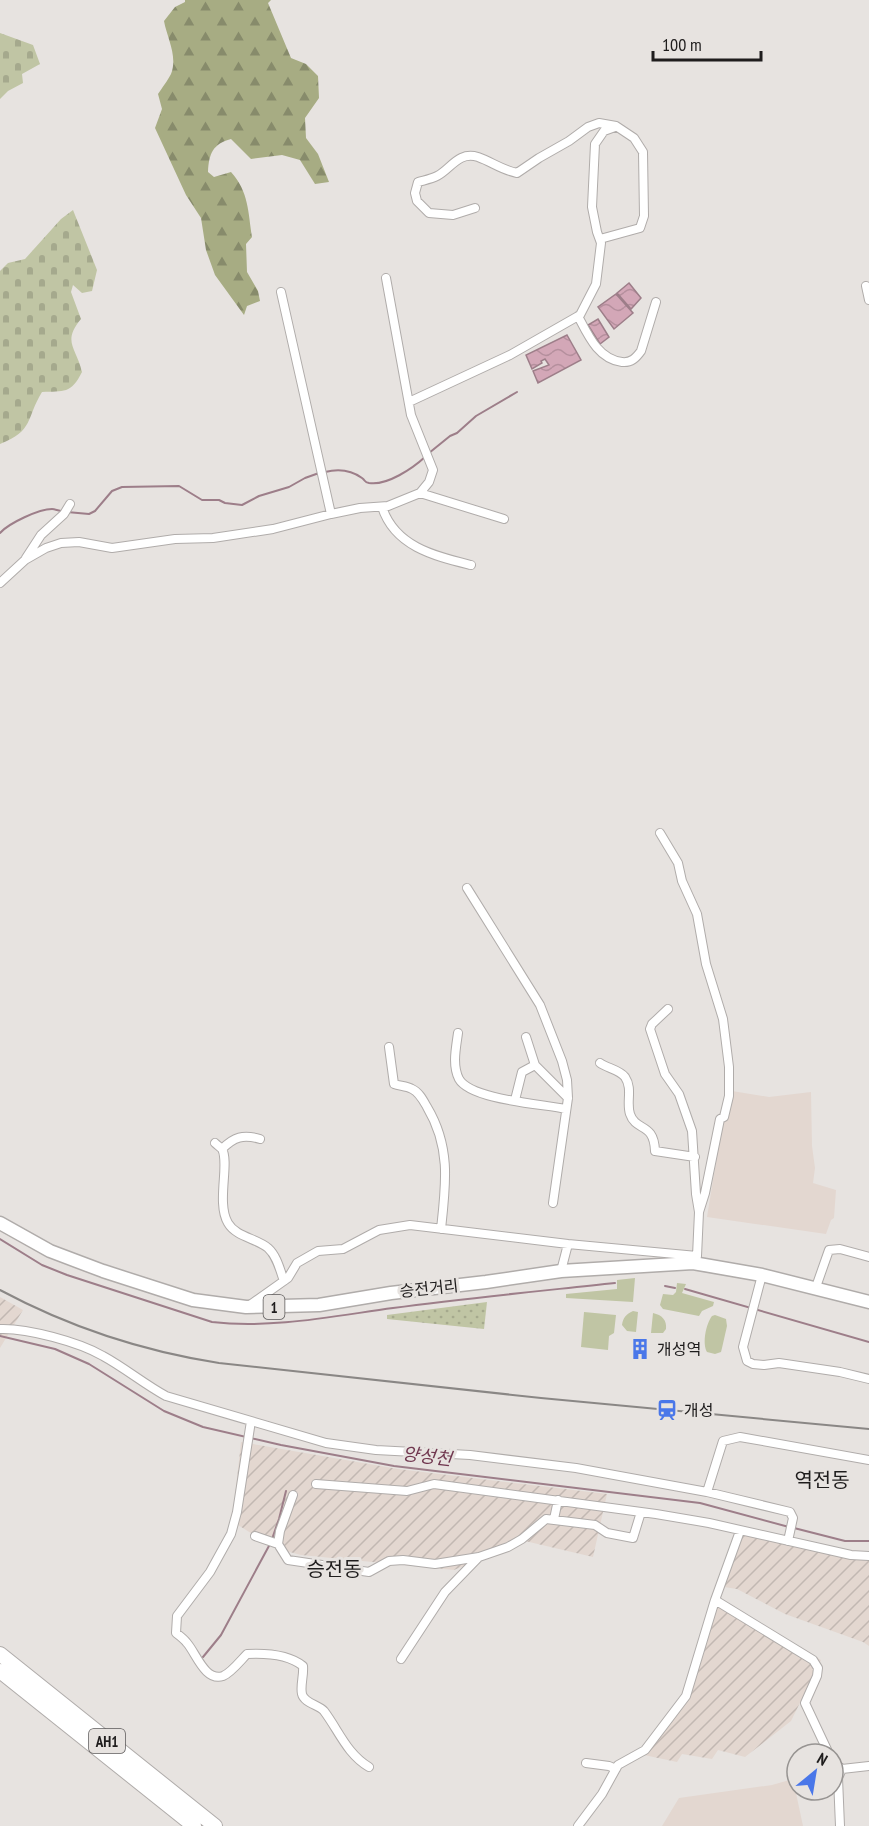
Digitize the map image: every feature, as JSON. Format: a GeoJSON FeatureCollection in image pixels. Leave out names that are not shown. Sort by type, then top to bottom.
{"type":"FeatureCollection","features":[{"type":"Feature","properties":{"kind":"highway","name":"AH1"},"geometry":{"type":"LineString","coordinates":[[0,1654],[215,1826]]}},
{"type":"Feature","properties":{"kind":"highway","name":"AH1"},"geometry":{"type":"LineString","coordinates":[[0,1671],[194,1826]]}},
{"type":"Feature","properties":{"kind":"main road","name":"승전거리"},"geometry":{"type":"LineString","coordinates":[[0,1223],[50,1251],[103,1271],[193,1300],[246,1307],[319,1305],[391,1293],[561,1271],[695,1259],[816,1287],[869,1302]]}},
{"type":"Feature","properties":{"kind":"street"},"geometry":{"type":"LineString","coordinates":[[475,208],[453,215],[429,213],[417,201],[416,186],[418,182],[441,174],[453,161],[471,156],[504,171],[517,173],[588,127],[599,123],[616,126],[634,138],[643,152],[644,216],[640,228],[600,239]]}},
{"type":"Feature","properties":{"kind":"street"},"geometry":{"type":"LineString","coordinates":[[409,402],[510,355],[578,316],[596,284],[600,239],[592,207],[595,144],[604,131],[616,126]]}},
{"type":"Feature","properties":{"kind":"street"},"geometry":{"type":"LineString","coordinates":[[0,583],[25,560],[46,548],[61,543],[112,548],[175,539],[213,538],[273,529],[360,508],[382,507],[420,493],[429,482],[433,470],[411,415],[386,278]]}},
{"type":"Feature","properties":{"kind":"street"},"geometry":{"type":"LineString","coordinates":[[866,286],[869,300]]}},
{"type":"Feature","properties":{"kind":"street"},"geometry":{"type":"LineString","coordinates":[[281,292],[331,514]]}},
{"type":"Feature","properties":{"kind":"street"},"geometry":{"type":"LineString","coordinates":[[578,316],[588,335],[605,356],[626,362],[637,357],[656,302]]}},
{"type":"Feature","properties":{"kind":"street"},"geometry":{"type":"LineString","coordinates":[[420,493],[504,519]]}},
{"type":"Feature","properties":{"kind":"street"},"geometry":{"type":"LineString","coordinates":[[382,507],[385,518],[406,542],[432,554],[471,565]]}},
{"type":"Feature","properties":{"kind":"street"},"geometry":{"type":"LineString","coordinates":[[25,560],[41,535],[67,509]]}},
{"type":"Feature","properties":{"kind":"street"},"geometry":{"type":"LineString","coordinates":[[246,1307],[284,1281],[293,1273],[297,1263],[318,1251],[343,1249],[379,1230],[410,1225],[695,1259],[699,1212],[720,1119],[724,1117],[729,1096],[729,1067],[723,1019],[706,964],[697,914],[682,881],[678,863],[660,833]]}},
{"type":"Feature","properties":{"kind":"street"},"geometry":{"type":"LineString","coordinates":[[467,888],[540,1005],[562,1061],[567,1080],[568,1098],[553,1203]]}},
{"type":"Feature","properties":{"kind":"street"},"geometry":{"type":"LineString","coordinates":[[668,1009],[652,1024],[650,1029],[665,1074],[679,1094],[692,1131],[699,1212]]}},
{"type":"Feature","properties":{"kind":"street"},"geometry":{"type":"LineString","coordinates":[[458,1033],[455,1058],[460,1082],[475,1093],[567,1109]]}},
{"type":"Feature","properties":{"kind":"street"},"geometry":{"type":"LineString","coordinates":[[526,1037],[536,1065],[568,1098]]}},
{"type":"Feature","properties":{"kind":"street"},"geometry":{"type":"LineString","coordinates":[[389,1047],[394,1084],[414,1089],[420,1095],[434,1118],[444,1150],[446,1184],[441,1229]]}},
{"type":"Feature","properties":{"kind":"street"},"geometry":{"type":"LineString","coordinates":[[600,1063],[622,1073],[626,1078],[630,1091],[631,1118],[652,1134],[655,1140],[655,1151],[695,1157]]}},
{"type":"Feature","properties":{"kind":"street"},"geometry":{"type":"LineString","coordinates":[[515,1100],[522,1072],[536,1065]]}},
{"type":"Feature","properties":{"kind":"street"},"geometry":{"type":"LineString","coordinates":[[260,1138],[242,1136],[218,1146],[224,1159],[222,1192],[228,1223],[239,1233],[258,1241],[269,1249],[278,1263],[284,1281]]}},
{"type":"Feature","properties":{"kind":"street"},"geometry":{"type":"LineString","coordinates":[[561,1271],[568,1244]]}},
{"type":"Feature","properties":{"kind":"street"},"geometry":{"type":"LineString","coordinates":[[816,1287],[829,1250],[840,1249],[869,1257]]}},
{"type":"Feature","properties":{"kind":"street"},"geometry":{"type":"LineString","coordinates":[[762,1275],[743,1347],[747,1361],[764,1365],[779,1362],[838,1371],[869,1379]]}},
{"type":"Feature","properties":{"kind":"street"},"geometry":{"type":"LineString","coordinates":[[0,1329],[15,1328],[63,1341],[102,1355],[142,1383],[166,1396],[326,1443],[376,1450],[470,1455],[564,1467],[707,1492],[790,1512],[793,1518],[789,1538]]}},
{"type":"Feature","properties":{"kind":"street"},"geometry":{"type":"LineString","coordinates":[[250,1421],[237,1512],[231,1534],[210,1572],[177,1616],[176,1633],[186,1641],[206,1671],[217,1677],[224,1676],[248,1653],[263,1653],[294,1659],[303,1666],[301,1693],[304,1698],[318,1705],[357,1759],[369,1767]]}},
{"type":"Feature","properties":{"kind":"street"},"geometry":{"type":"LineString","coordinates":[[707,1492],[723,1441],[740,1437],[869,1460]]}},
{"type":"Feature","properties":{"kind":"street"},"geometry":{"type":"LineString","coordinates":[[316,1484],[406,1491],[434,1484],[558,1500],[709,1522],[740,1531],[789,1538],[851,1555],[869,1556]]}},
{"type":"Feature","properties":{"kind":"street"},"geometry":{"type":"LineString","coordinates":[[277,1544],[293,1495]]}},
{"type":"Feature","properties":{"kind":"street"},"geometry":{"type":"LineString","coordinates":[[554,1519],[558,1500]]}},
{"type":"Feature","properties":{"kind":"street"},"geometry":{"type":"LineString","coordinates":[[255,1536],[277,1544],[288,1560],[369,1572],[389,1561],[403,1560],[435,1564],[479,1557],[508,1547],[522,1539],[546,1519],[595,1525],[607,1533],[633,1538],[641,1512]]}},
{"type":"Feature","properties":{"kind":"street"},"geometry":{"type":"LineString","coordinates":[[578,1826],[602,1794],[616,1769],[624,1761],[645,1750],[686,1696],[740,1531]]}},
{"type":"Feature","properties":{"kind":"street"},"geometry":{"type":"LineString","coordinates":[[401,1659],[445,1592],[479,1557]]}},
{"type":"Feature","properties":{"kind":"street"},"geometry":{"type":"LineString","coordinates":[[716,1600],[813,1660],[818,1668],[817,1676],[805,1703],[823,1742]]}},
{"type":"Feature","properties":{"kind":"street"},"geometry":{"type":"LineString","coordinates":[[586,1763],[616,1769]]}},
{"type":"Feature","properties":{"kind":"street"},"geometry":{"type":"LineString","coordinates":[[845,1769],[869,1766]]}},
{"type":"Feature","properties":{"kind":"street"},"geometry":{"type":"LineString","coordinates":[[839,1802],[840,1826]]}},
{"type":"Feature","properties":{"kind":"shaded area"},"geometry":{"type":"Polygon","coordinates":[[[732,1091],[769,1097],[811,1092],[812,1146],[815,1168],[813,1183],[836,1190],[834,1218],[826,1234],[707,1217],[722,1125],[729,1111],[732,1091]]]}},
{"type":"Feature","properties":{"kind":"shaded area"},"geometry":{"type":"Polygon","coordinates":[[[0,1297],[23,1310],[0,1348],[0,1297]]]}},
{"type":"Feature","properties":{"kind":"shaded area"},"geometry":{"type":"Polygon","coordinates":[[[241,1442],[398,1469],[607,1494],[593,1557],[525,1541],[454,1570],[301,1555],[275,1548],[238,1525],[235,1497],[241,1442]]]}},
{"type":"Feature","properties":{"kind":"shaded area"},"geometry":{"type":"Polygon","coordinates":[[[742,1534],[869,1556],[869,1646],[785,1614],[737,1589],[724,1587],[742,1534]]]}},
{"type":"Feature","properties":{"kind":"shaded area"},"geometry":{"type":"Polygon","coordinates":[[[718,1598],[821,1660],[791,1721],[745,1757],[718,1750],[712,1759],[682,1754],[677,1762],[644,1755],[688,1696],[718,1598]]]}},
{"type":"Feature","properties":{"kind":"shaded area"},"geometry":{"type":"Polygon","coordinates":[[[785,1781],[785,1802],[798,1802],[803,1826],[662,1826],[679,1798],[785,1781]]]}},
{"type":"Feature","properties":{"kind":"green space"},"geometry":{"type":"Polygon","coordinates":[[[185,0],[271,0],[268,3],[291,58],[306,64],[318,76],[319,98],[305,118],[306,138],[318,154],[329,182],[315,184],[300,160],[282,155],[251,159],[231,139],[216,147],[209,160],[208,172],[214,177],[231,172],[241,187],[247,203],[252,237],[246,244],[247,272],[258,291],[260,301],[247,306],[244,315],[215,275],[206,250],[201,218],[186,195],[155,128],[162,109],[158,94],[173,67],[173,54],[164,21],[175,7],[185,0]]]}},
{"type":"Feature","properties":{"kind":"green space"},"geometry":{"type":"Polygon","coordinates":[[[0,33],[33,45],[40,64],[22,74],[23,83],[8,91],[0,99],[0,33]]]}},
{"type":"Feature","properties":{"kind":"green space"},"geometry":{"type":"Polygon","coordinates":[[[73,210],[97,270],[92,291],[82,293],[73,285],[71,292],[81,319],[71,339],[82,372],[74,384],[66,390],[42,392],[24,429],[0,444],[0,271],[8,263],[25,259],[61,219],[73,210]]]}},
{"type":"Feature","properties":{"kind":"green space"},"geometry":{"type":"Polygon","coordinates":[[[635,1278],[633,1302],[566,1298],[566,1294],[617,1289],[617,1280],[635,1278]]]}},
{"type":"Feature","properties":{"kind":"green space"},"geometry":{"type":"Polygon","coordinates":[[[677,1283],[686,1284],[682,1293],[714,1302],[713,1306],[702,1311],[699,1316],[663,1309],[660,1305],[663,1294],[673,1295],[676,1292],[677,1283]]]}},
{"type":"Feature","properties":{"kind":"green space"},"geometry":{"type":"Polygon","coordinates":[[[487,1302],[484,1329],[387,1319],[387,1315],[487,1302]]]}},
{"type":"Feature","properties":{"kind":"green space"},"geometry":{"type":"Polygon","coordinates":[[[633,1311],[638,1312],[636,1332],[627,1331],[622,1325],[625,1316],[633,1311]]]}},
{"type":"Feature","properties":{"kind":"green space"},"geometry":{"type":"Polygon","coordinates":[[[584,1312],[616,1315],[614,1333],[609,1336],[608,1350],[581,1347],[584,1312]]]}},
{"type":"Feature","properties":{"kind":"green space"},"geometry":{"type":"Polygon","coordinates":[[[653,1313],[665,1321],[666,1329],[663,1333],[651,1333],[653,1313]]]}},
{"type":"Feature","properties":{"kind":"green space"},"geometry":{"type":"Polygon","coordinates":[[[712,1316],[726,1319],[727,1326],[721,1352],[715,1354],[707,1352],[705,1334],[712,1316]]]}},
{"type":"Feature","properties":{"kind":"water"},"geometry":{"type":"Polygon","coordinates":[[[629,283],[641,298],[631,309],[617,293],[629,283]]]}},
{"type":"Feature","properties":{"kind":"water"},"geometry":{"type":"Polygon","coordinates":[[[616,294],[633,313],[614,329],[598,307],[616,294]]]}},
{"type":"Feature","properties":{"kind":"water"},"geometry":{"type":"Polygon","coordinates":[[[598,319],[609,337],[600,344],[588,325],[598,319]]]}},
{"type":"Feature","properties":{"kind":"water"},"geometry":{"type":"Polygon","coordinates":[[[567,335],[581,360],[538,383],[533,371],[549,365],[545,359],[532,369],[526,355],[567,335]]]}},
{"type":"Feature","properties":{"kind":"waterway"},"geometry":{"type":"LineString","coordinates":[[429,453],[476,416],[517,392]]}},
{"type":"Feature","properties":{"kind":"waterway"},"geometry":{"type":"LineString","coordinates":[[325,472],[339,470],[358,475],[369,483],[384,482],[414,466],[425,457]]}},
{"type":"Feature","properties":{"kind":"waterway"},"geometry":{"type":"LineString","coordinates":[[67,512],[89,514],[95,511],[112,491],[122,487],[179,486],[202,500],[219,500],[242,505],[319,473]]}},
{"type":"Feature","properties":{"kind":"waterway"},"geometry":{"type":"LineString","coordinates":[[0,533],[32,514],[52,509],[61,511]]}},
{"type":"Feature","properties":{"kind":"waterway"},"geometry":{"type":"LineString","coordinates":[[0,1239],[42,1265],[67,1275],[212,1322],[235,1324],[303,1321],[448,1301],[615,1283]]}},
{"type":"Feature","properties":{"kind":"waterway"},"geometry":{"type":"LineString","coordinates":[[665,1286],[675,1288]]}},
{"type":"Feature","properties":{"kind":"waterway"},"geometry":{"type":"LineString","coordinates":[[685,1289],[869,1342]]}},
{"type":"Feature","properties":{"kind":"waterway","name":"양성천"},"geometry":{"type":"LineString","coordinates":[[0,1336],[55,1349],[89,1364],[164,1411],[203,1427],[281,1445],[394,1466],[700,1503],[789,1527]]}},
{"type":"Feature","properties":{"kind":"waterway"},"geometry":{"type":"LineString","coordinates":[[272,1539],[286,1491]]}},
{"type":"Feature","properties":{"kind":"waterway","name":"양성천"},"geometry":{"type":"LineString","coordinates":[[794,1528],[845,1541],[869,1541]]}},
{"type":"Feature","properties":{"kind":"waterway"},"geometry":{"type":"LineString","coordinates":[[203,1657],[221,1635],[270,1544]]}},
{"type":"Feature","properties":{"kind":"railway"},"geometry":{"type":"LineString","coordinates":[[0,1290],[52,1315],[106,1336],[162,1352],[219,1363],[541,1398],[869,1429]]}},
{"type":"Feature","properties":{"kind":"place","name":"개성역"},"geometry":{"type":"Point","coordinates":[640,1349]}},
{"type":"Feature","properties":{"kind":"place","name":"개성"},"geometry":{"type":"Point","coordinates":[667,1410]}},
{"type":"Feature","properties":{"kind":"district","name":"역전동"},"geometry":{"type":"Point","coordinates":[822,1480]}},
{"type":"Feature","properties":{"kind":"district","name":"승전동"},"geometry":{"type":"Point","coordinates":[334,1569]}}]}
